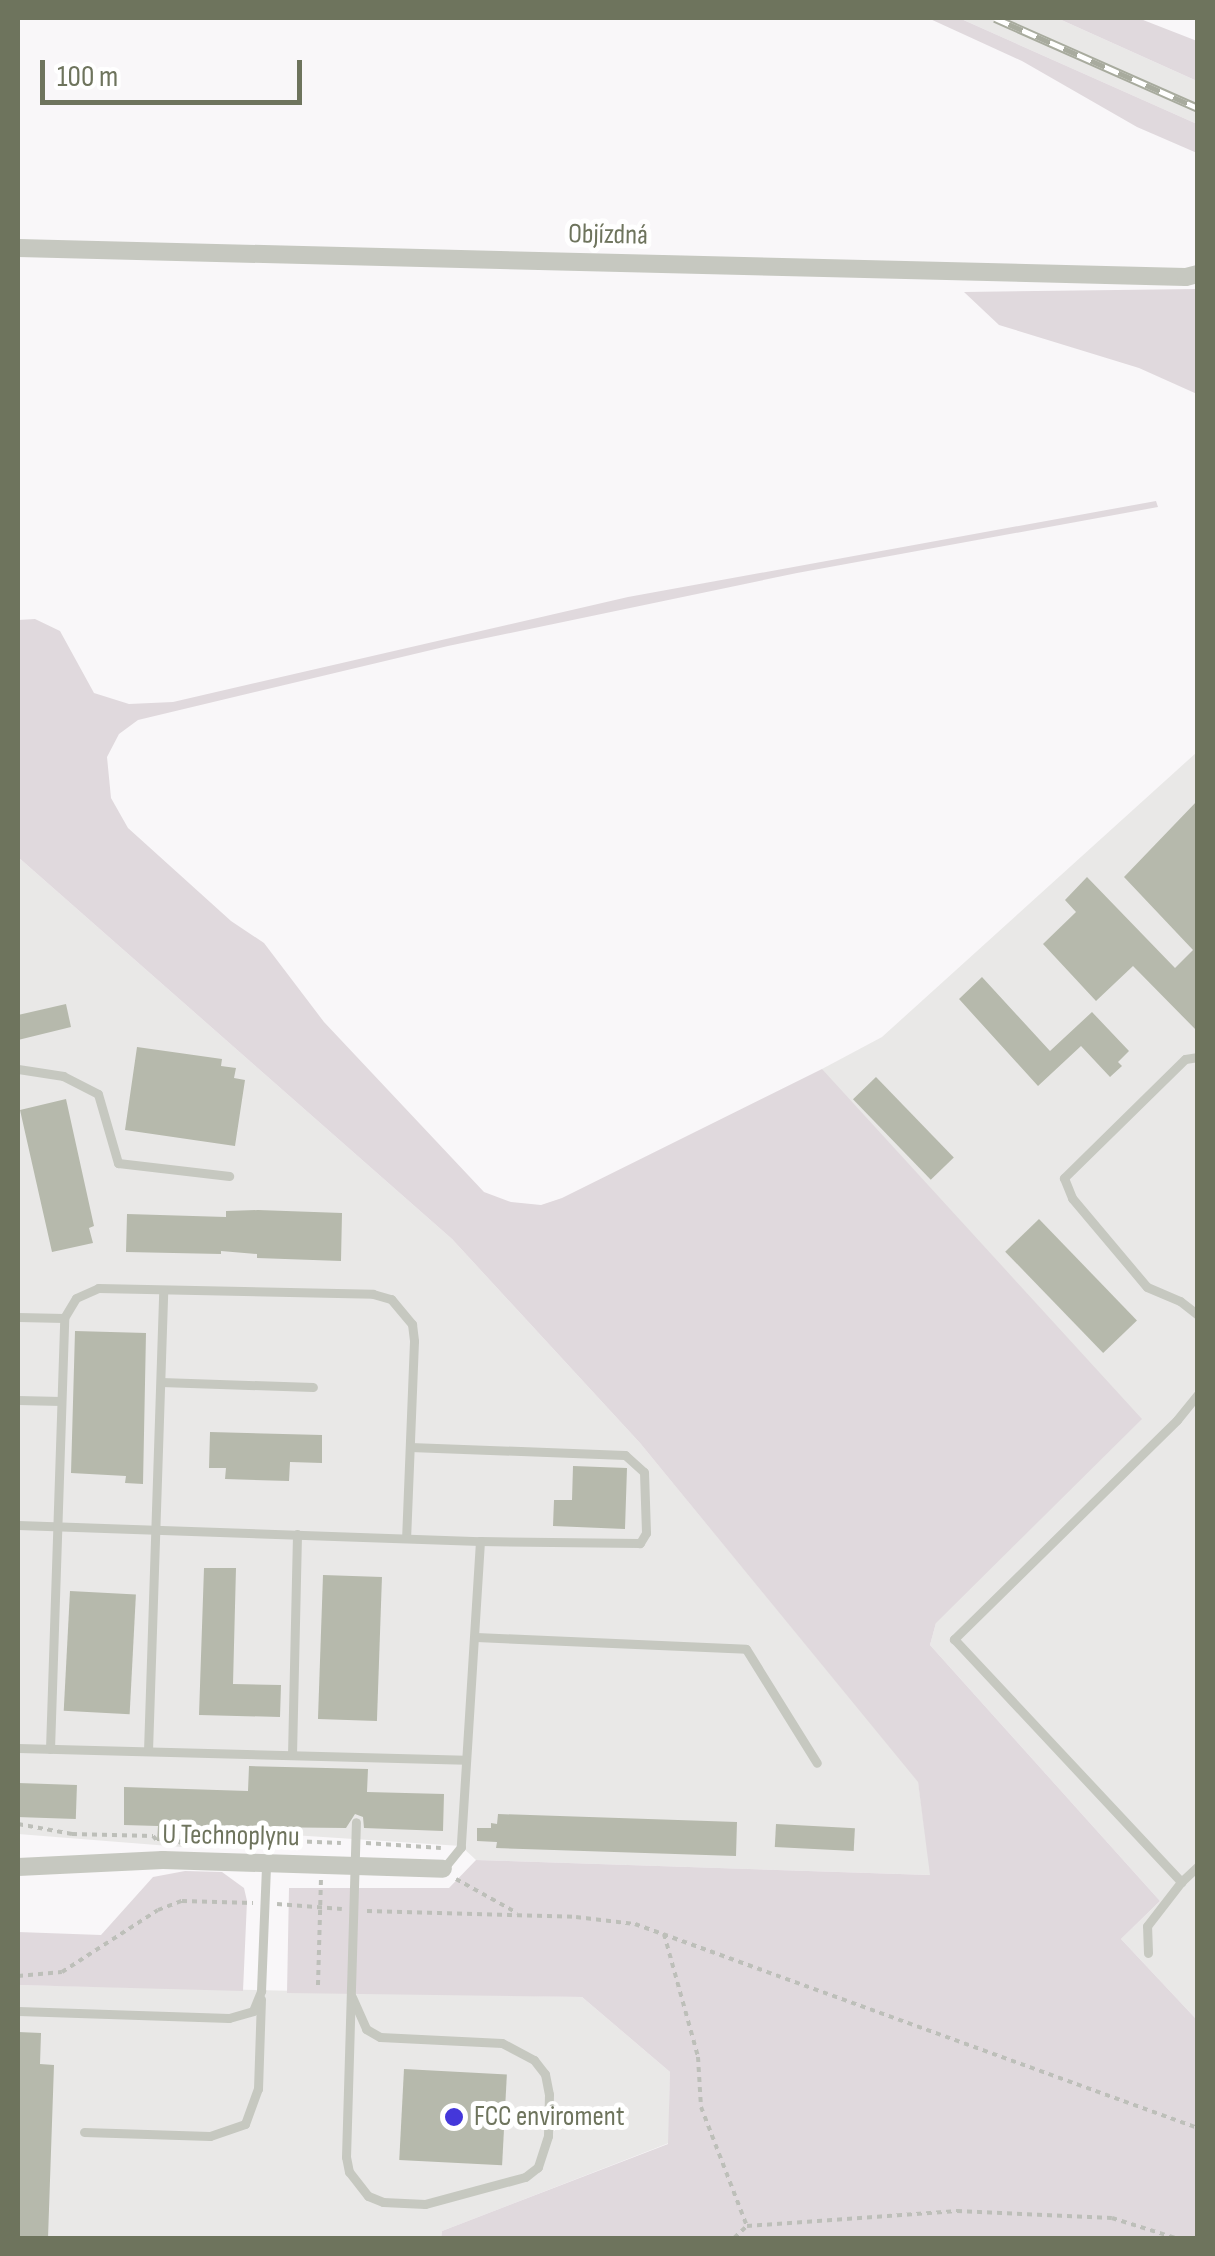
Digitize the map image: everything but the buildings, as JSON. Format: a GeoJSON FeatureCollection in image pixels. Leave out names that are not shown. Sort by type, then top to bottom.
{"type":"FeatureCollection","features":[{"type":"Feature","properties":{"kind":"street","name":"Objízdná"},"geometry":{"type":"LineString","coordinates":[[18,248],[1186,277],[1198,274]]}},
{"type":"Feature","properties":{"kind":"street","name":"U Technoplynu"},"geometry":{"type":"LineString","coordinates":[[18,1867],[163,1860],[442,1869]]}},
{"type":"Feature","properties":{"kind":"lane"},"geometry":{"type":"LineString","coordinates":[[1198,1057],[1185,1059],[1064,1178],[1072,1198],[1147,1287],[1180,1301],[1198,1315]]}},
{"type":"Feature","properties":{"kind":"lane"},"geometry":{"type":"LineString","coordinates":[[18,1069],[63,1076],[98,1094],[118,1163],[229,1176]]}},
{"type":"Feature","properties":{"kind":"lane"},"geometry":{"type":"LineString","coordinates":[[50,1749],[64,1318],[76,1298],[89,1290],[373,1294],[390,1300],[412,1324],[406,1538]]}},
{"type":"Feature","properties":{"kind":"lane"},"geometry":{"type":"LineString","coordinates":[[148,1752],[163,1290]]}},
{"type":"Feature","properties":{"kind":"lane"},"geometry":{"type":"LineString","coordinates":[[18,1316],[64,1318]]}},
{"type":"Feature","properties":{"kind":"lane"},"geometry":{"type":"LineString","coordinates":[[160,1382],[313,1387]]}},
{"type":"Feature","properties":{"kind":"lane"},"geometry":{"type":"LineString","coordinates":[[1181,1882],[954,1639],[1177,1420],[1198,1394]]}},
{"type":"Feature","properties":{"kind":"lane"},"geometry":{"type":"LineString","coordinates":[[18,1400],[62,1401]]}},
{"type":"Feature","properties":{"kind":"lane"},"geometry":{"type":"LineString","coordinates":[[18,1526],[640,1542],[646,1533],[644,1472],[625,1455],[410,1447]]}},
{"type":"Feature","properties":{"kind":"lane"},"geometry":{"type":"LineString","coordinates":[[292,1754],[298,1534]]}},
{"type":"Feature","properties":{"kind":"lane"},"geometry":{"type":"LineString","coordinates":[[442,1869],[458,1851],[480,1540]]}},
{"type":"Feature","properties":{"kind":"lane"},"geometry":{"type":"LineString","coordinates":[[476,1637],[746,1649],[817,1763]]}},
{"type":"Feature","properties":{"kind":"lane"},"geometry":{"type":"LineString","coordinates":[[18,1748],[465,1760]]}},
{"type":"Feature","properties":{"kind":"lane"},"geometry":{"type":"LineString","coordinates":[[352,1996],[366,2030],[380,2037],[502,2043],[534,2060],[545,2074],[549,2094],[548,2136],[538,2167],[525,2176],[446,2200],[384,2202],[368,2196],[349,2172],[346,2157],[356,1822]]}},
{"type":"Feature","properties":{"kind":"lane"},"geometry":{"type":"LineString","coordinates":[[84,2132],[210,2136],[245,2124],[258,2089],[266,1864]]}},
{"type":"Feature","properties":{"kind":"lane"},"geometry":{"type":"LineString","coordinates":[[1148,1953],[1146,1926],[1198,1866]]}},
{"type":"Feature","properties":{"kind":"lane"},"geometry":{"type":"LineString","coordinates":[[18,2011],[229,2018],[253,2011],[261,1991]]}},
{"type":"Feature","properties":{"kind":"path"},"geometry":{"type":"LineString","coordinates":[[18,1824],[72,1834],[152,1836],[157,1842],[178,1843],[187,1837],[458,1851]]}},
{"type":"Feature","properties":{"kind":"path"},"geometry":{"type":"LineString","coordinates":[[302,1865],[301,1880],[322,1880],[318,1985]]}},
{"type":"Feature","properties":{"kind":"path"},"geometry":{"type":"LineString","coordinates":[[442,1869],[473,1892],[522,1915]]}},
{"type":"Feature","properties":{"kind":"path"},"geometry":{"type":"LineString","coordinates":[[18,1976],[62,1972],[158,1910],[182,1902],[605,1919],[664,1934],[1198,2128]]}},
{"type":"Feature","properties":{"kind":"path"},"geometry":{"type":"LineString","coordinates":[[664,1934],[698,2057],[701,2107],[747,2226]]}},
{"type":"Feature","properties":{"kind":"path"},"geometry":{"type":"LineString","coordinates":[[734,2238],[747,2226],[957,2211],[1112,2218],[1176,2238]]}},
{"type":"Feature","properties":{"kind":"shaded area"},"geometry":{"type":"Polygon","coordinates":[[[928,18],[959,18],[1197,124],[1197,153],[1137,127],[1022,61],[928,18]]]}},
{"type":"Feature","properties":{"kind":"shaded area"},"geometry":{"type":"Polygon","coordinates":[[[959,18],[1057,18],[1197,81],[1197,124],[959,18]]]}},
{"type":"Feature","properties":{"kind":"shaded area"},"geometry":{"type":"Polygon","coordinates":[[[1057,18],[1138,18],[1197,41],[1197,81],[1057,18]]]}},
{"type":"Feature","properties":{"kind":"shaded area"},"geometry":{"type":"Polygon","coordinates":[[[1197,289],[1197,394],[1139,368],[999,325],[964,292],[1197,289]]]}},
{"type":"Feature","properties":{"kind":"shaded area"},"geometry":{"type":"Polygon","coordinates":[[[1156,501],[1158,507],[797,573],[448,646],[138,720],[119,734],[107,757],[111,798],[128,828],[231,921],[264,943],[324,1022],[484,1192],[511,1202],[541,1205],[562,1198],[822,1069],[1142,1419],[936,1623],[930,1645],[1160,1901],[1121,1939],[1197,2020],[1197,2238],[441,2238],[442,2231],[668,2144],[670,2072],[582,1997],[287,1993],[289,1888],[449,1888],[476,1860],[930,1875],[918,1782],[640,1443],[452,1239],[18,857],[18,620],[35,619],[60,631],[94,693],[129,704],[173,702],[628,597],[1156,501]]]}},
{"type":"Feature","properties":{"kind":"shaded area"},"geometry":{"type":"Polygon","coordinates":[[[1197,752],[1197,2020],[1121,1939],[1160,1901],[930,1645],[936,1623],[822,1069],[882,1037],[1197,752]]]}},
{"type":"Feature","properties":{"kind":"shaded area"},"geometry":{"type":"Polygon","coordinates":[[[18,857],[452,1239],[640,1443],[918,1781],[931,1875],[476,1860],[461,1846],[200,1829],[182,1847],[18,1834],[18,857]]]}},
{"type":"Feature","properties":{"kind":"shaded area"},"geometry":{"type":"Polygon","coordinates":[[[185,1871],[222,1872],[244,1888],[247,1901],[243,1991],[18,1985],[18,1932],[101,1935],[153,1877],[185,1871]]]}},
{"type":"Feature","properties":{"kind":"shaded area"},"geometry":{"type":"Polygon","coordinates":[[[18,1985],[582,1997],[670,2072],[669,2143],[442,2231],[441,2238],[18,2238],[18,1985]]]}},
{"type":"Feature","properties":{"kind":"railway"},"geometry":{"type":"LineString","coordinates":[[995,18],[1198,108]]}},
{"type":"Feature","properties":{"kind":"place","name":"FCC enviroment"},"geometry":{"type":"Point","coordinates":[454,2117]}}]}
